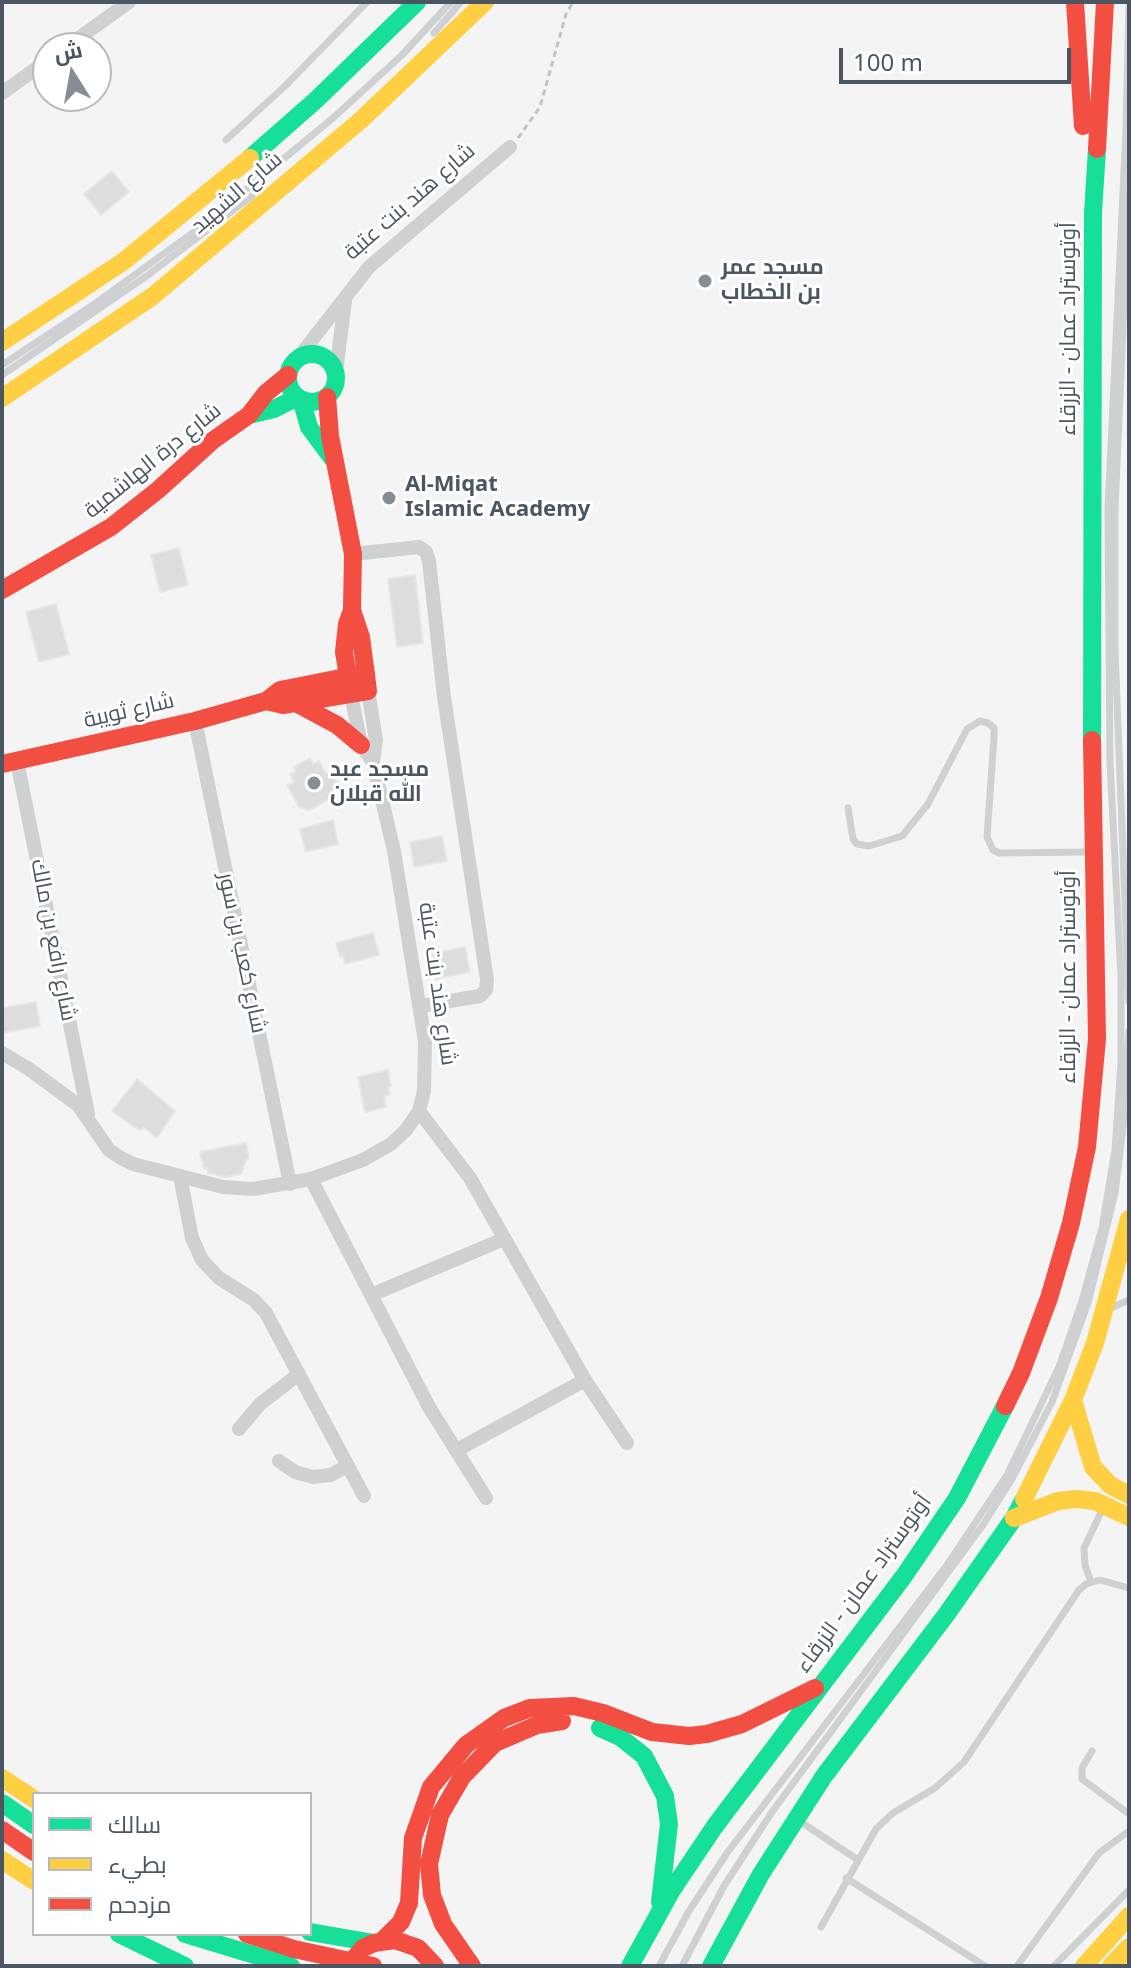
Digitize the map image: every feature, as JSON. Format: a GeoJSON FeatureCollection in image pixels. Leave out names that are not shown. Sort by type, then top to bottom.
{"type":"FeatureCollection","features":[{"type":"Feature","properties":{"kind":"main road","name":"شارع الشهيد"},"geometry":{"type":"LineString","coordinates":[[2,398],[153,296],[361,120],[485,2]]}},
{"type":"Feature","properties":{"kind":"main road"},"geometry":{"type":"LineString","coordinates":[[1075,2],[1085,156],[1093,213]]}},
{"type":"Feature","properties":{"kind":"main road","name":"أوتوستراد عمان - الزرقاء"},"geometry":{"type":"LineString","coordinates":[[630,1966],[658,1913],[715,1826],[904,1576],[957,1498],[1002,1416],[1021,1373],[1049,1298],[1080,1185],[1092,1109],[1097,1027],[1092,852],[1093,213],[1105,2]]}},
{"type":"Feature","properties":{"kind":"main road","name":"شارع الشهيد"},"geometry":{"type":"LineString","coordinates":[[2,342],[124,261],[178,219],[274,139],[410,6]]}},
{"type":"Feature","properties":{"kind":"main road"},"geometry":{"type":"LineString","coordinates":[[318,354],[329,360],[336,372],[335,386],[327,397],[310,402],[300,398],[290,387],[288,375],[298,358],[318,354]]}},
{"type":"Feature","properties":{"kind":"main road","name":"شارع درة الهاشمية"},"geometry":{"type":"LineString","coordinates":[[2,590],[111,527],[212,441],[249,415],[266,393],[288,375]]}},
{"type":"Feature","properties":{"kind":"main road","name":"شارع هند بنت عتبة"},"geometry":{"type":"LineString","coordinates":[[327,397],[335,461],[353,554],[352,610],[345,638],[358,684]]}},
{"type":"Feature","properties":{"kind":"main road","name":"شارع درة الهاشمية"},"geometry":{"type":"LineString","coordinates":[[249,415],[300,398]]}},
{"type":"Feature","properties":{"kind":"main road","name":"شارع هند بنت عتبة"},"geometry":{"type":"LineString","coordinates":[[300,398],[309,427],[335,461]]}},
{"type":"Feature","properties":{"kind":"main road","name":"شارع ثويبة"},"geometry":{"type":"LineString","coordinates":[[10,762],[195,721],[266,701],[280,690],[358,684]]}},
{"type":"Feature","properties":{"kind":"main road","name":"شارع ثويبة"},"geometry":{"type":"LineString","coordinates":[[266,701],[277,705],[296,703],[358,684]]}},
{"type":"Feature","properties":{"kind":"main road"},"geometry":{"type":"LineString","coordinates":[[296,703],[337,725],[361,745]]}},
{"type":"Feature","properties":{"kind":"main road"},"geometry":{"type":"LineString","coordinates":[[711,1966],[761,1874],[796,1818],[858,1728],[946,1615],[1014,1518],[1073,1400],[1105,1311],[1129,1224]]}},
{"type":"Feature","properties":{"kind":"main road"},"geometry":{"type":"LineString","coordinates":[[1073,1400],[1093,1467],[1110,1485],[1129,1495]]}},
{"type":"Feature","properties":{"kind":"main road"},"geometry":{"type":"LineString","coordinates":[[1014,1518],[1067,1500],[1086,1500],[1129,1517]]}},
{"type":"Feature","properties":{"kind":"main road"},"geometry":{"type":"LineString","coordinates":[[348,1966],[363,1948],[378,1942],[401,1922],[409,1903],[413,1838],[431,1787],[466,1745],[504,1718],[530,1708],[574,1706],[603,1713],[652,1732],[689,1736],[742,1724],[819,1687]]}},
{"type":"Feature","properties":{"kind":"main road"},"geometry":{"type":"LineString","coordinates":[[472,1966],[443,1924],[432,1895],[431,1846],[435,1829],[454,1789],[471,1766],[495,1743],[537,1725],[553,1721],[579,1722],[620,1737],[633,1745],[653,1769],[668,1810],[668,1839],[658,1913]]}},
{"type":"Feature","properties":{"kind":"main road"},"geometry":{"type":"LineString","coordinates":[[2,1778],[32,1798]]}},
{"type":"Feature","properties":{"kind":"main road"},"geometry":{"type":"LineString","coordinates":[[2,1803],[32,1824]]}},
{"type":"Feature","properties":{"kind":"main road"},"geometry":{"type":"LineString","coordinates":[[2,1830],[32,1851]]}},
{"type":"Feature","properties":{"kind":"main road"},"geometry":{"type":"LineString","coordinates":[[2,1860],[32,1880]]}},
{"type":"Feature","properties":{"kind":"main road"},"geometry":{"type":"LineString","coordinates":[[1084,1966],[1129,1916]]}},
{"type":"Feature","properties":{"kind":"main road"},"geometry":{"type":"LineString","coordinates":[[312,1932],[378,1942],[395,1940],[418,1948],[435,1966]]}},
{"type":"Feature","properties":{"kind":"main road"},"geometry":{"type":"LineString","coordinates":[[123,1936],[185,1966]]}},
{"type":"Feature","properties":{"kind":"main road"},"geometry":{"type":"LineString","coordinates":[[192,1936],[291,1966]]}},
{"type":"Feature","properties":{"kind":"main road"},"geometry":{"type":"LineString","coordinates":[[253,1936],[294,1949],[373,1966]]}},
{"type":"Feature","properties":{"kind":"main road"},"geometry":{"type":"LineString","coordinates":[[1111,1966],[1129,1947]]}},
{"type":"Feature","properties":{"kind":"street"},"geometry":{"type":"LineString","coordinates":[[87,32],[129,2]]}},
{"type":"Feature","properties":{"kind":"street"},"geometry":{"type":"LineString","coordinates":[[2,93],[32,71]]}},
{"type":"Feature","properties":{"kind":"street","name":"شارع هند بنت عتبة"},"geometry":{"type":"LineString","coordinates":[[298,358],[369,267],[510,147]]}},
{"type":"Feature","properties":{"kind":"street","name":"شارع هند بنت عتبة"},"geometry":{"type":"LineString","coordinates":[[336,372],[346,297]]}},
{"type":"Feature","properties":{"kind":"street"},"geometry":{"type":"LineString","coordinates":[[353,554],[419,547],[426,552],[429,561],[444,697],[487,980],[486,990],[480,996],[420,1006]]}},
{"type":"Feature","properties":{"kind":"street","name":"شارع هند بنت عتبة"},"geometry":{"type":"LineString","coordinates":[[358,684],[361,745],[373,762]]}},
{"type":"Feature","properties":{"kind":"street","name":"شارع هند بنت عتبة"},"geometry":{"type":"LineString","coordinates":[[358,684],[376,740],[373,762],[394,851],[420,1006],[426,1075],[419,1111]]}},
{"type":"Feature","properties":{"kind":"street","name":"شارع كعب بن سور"},"geometry":{"type":"LineString","coordinates":[[195,721],[290,1184]]}},
{"type":"Feature","properties":{"kind":"street","name":"شارع رافع بن مالك"},"geometry":{"type":"LineString","coordinates":[[10,762],[89,1119]]}},
{"type":"Feature","properties":{"kind":"street"},"geometry":{"type":"LineString","coordinates":[[2,1053],[67,1096],[89,1119],[109,1150],[121,1158],[133,1164],[237,1188],[290,1184],[363,1160],[391,1144],[419,1111],[470,1178],[585,1380],[627,1443]]}},
{"type":"Feature","properties":{"kind":"street"},"geometry":{"type":"LineString","coordinates":[[180,1176],[192,1238],[202,1260],[219,1278],[254,1300],[266,1313],[364,1496]]}},
{"type":"Feature","properties":{"kind":"street"},"geometry":{"type":"LineString","coordinates":[[311,1179],[429,1407],[486,1498]]}},
{"type":"Feature","properties":{"kind":"street"},"geometry":{"type":"LineString","coordinates":[[371,1295],[504,1239]]}},
{"type":"Feature","properties":{"kind":"street"},"geometry":{"type":"LineString","coordinates":[[239,1429],[260,1404],[299,1374]]}},
{"type":"Feature","properties":{"kind":"street"},"geometry":{"type":"LineString","coordinates":[[457,1450],[585,1380]]}},
{"type":"Feature","properties":{"kind":"street"},"geometry":{"type":"LineString","coordinates":[[279,1461],[295,1472],[313,1477],[331,1475],[347,1466]]}},
{"type":"Feature","properties":{"kind":"lane"},"geometry":{"type":"LineString","coordinates":[[226,140],[285,86],[367,2]]}},
{"type":"Feature","properties":{"kind":"lane"},"geometry":{"type":"LineString","coordinates":[[2,365],[93,305],[214,216],[333,118],[402,55],[451,2]]}},
{"type":"Feature","properties":{"kind":"lane"},"geometry":{"type":"LineString","coordinates":[[2,375],[148,275],[282,172],[396,73],[461,2]]}},
{"type":"Feature","properties":{"kind":"lane"},"geometry":{"type":"LineString","coordinates":[[659,1966],[689,1911],[727,1853],[947,1565],[1007,1475],[1059,1367],[1082,1301],[1102,1228],[1115,1150],[1121,1062],[1121,978],[1110,749],[1108,509],[1129,2]]}},
{"type":"Feature","properties":{"kind":"lane"},"geometry":{"type":"LineString","coordinates":[[1129,192],[1115,509],[1115,651],[1129,1002]]}},
{"type":"Feature","properties":{"kind":"lane"},"geometry":{"type":"LineString","coordinates":[[848,808],[853,839],[857,844],[869,846],[902,836],[928,804],[967,729],[980,721],[994,728],[987,837],[993,850],[999,853],[1092,852]]}},
{"type":"Feature","properties":{"kind":"lane"},"geometry":{"type":"LineString","coordinates":[[682,1966],[724,1886],[772,1812],[983,1525],[1039,1429],[1077,1339],[1107,1231],[1121,1153],[1129,1031]]}},
{"type":"Feature","properties":{"kind":"lane"},"geometry":{"type":"LineString","coordinates":[[1105,1311],[1129,1300]]}},
{"type":"Feature","properties":{"kind":"lane"},"geometry":{"type":"LineString","coordinates":[[1091,1582],[1085,1565],[1084,1548],[1104,1505]]}},
{"type":"Feature","properties":{"kind":"lane"},"geometry":{"type":"LineString","coordinates":[[821,1927],[846,1878],[884,1821],[902,1806],[935,1788],[964,1762],[1079,1590],[1091,1582],[1105,1580],[1129,1588]]}},
{"type":"Feature","properties":{"kind":"lane"},"geometry":{"type":"LineString","coordinates":[[1092,1751],[1082,1768],[1082,1779],[1129,1814]]}},
{"type":"Feature","properties":{"kind":"lane"},"geometry":{"type":"LineString","coordinates":[[796,1818],[858,1860]]}},
{"type":"Feature","properties":{"kind":"lane"},"geometry":{"type":"LineString","coordinates":[[1017,1966],[1099,1853],[1129,1832]]}},
{"type":"Feature","properties":{"kind":"lane"},"geometry":{"type":"LineString","coordinates":[[846,1878],[972,1963],[985,1966]]}},
{"type":"Feature","properties":{"kind":"lane"},"geometry":{"type":"LineString","coordinates":[[1054,1966],[1129,1890]]}},
{"type":"Feature","properties":{"kind":"path"},"geometry":{"type":"LineString","coordinates":[[510,147],[540,107],[566,14],[573,2]]}},
{"type":"Feature","properties":{"kind":"building"},"geometry":{"type":"Polygon","coordinates":[[[112,171],[129,192],[101,215],[84,194],[112,171]]]}},
{"type":"Feature","properties":{"kind":"building"},"geometry":{"type":"Polygon","coordinates":[[[179,548],[188,585],[160,592],[151,555],[179,548]]]}},
{"type":"Feature","properties":{"kind":"building"},"geometry":{"type":"Polygon","coordinates":[[[415,575],[423,643],[397,647],[388,579],[415,575]]]}},
{"type":"Feature","properties":{"kind":"building"},"geometry":{"type":"Polygon","coordinates":[[[56,604],[69,654],[39,662],[26,612],[56,604]]]}},
{"type":"Feature","properties":{"kind":"building","name":"مسجد عبد الله قبلان"},"geometry":{"type":"Polygon","coordinates":[[[310,758],[313,764],[319,761],[326,774],[331,771],[339,786],[335,796],[309,810],[299,807],[287,785],[294,782],[290,774],[296,771],[294,767],[310,758]]]}},
{"type":"Feature","properties":{"kind":"building"},"geometry":{"type":"Polygon","coordinates":[[[333,820],[338,844],[306,852],[300,829],[333,820]]]}},
{"type":"Feature","properties":{"kind":"building"},"geometry":{"type":"Polygon","coordinates":[[[442,836],[447,861],[414,867],[410,842],[442,836]]]}},
{"type":"Feature","properties":{"kind":"building"},"geometry":{"type":"Polygon","coordinates":[[[373,933],[379,955],[345,964],[336,943],[373,933]]]}},
{"type":"Feature","properties":{"kind":"building"},"geometry":{"type":"Polygon","coordinates":[[[465,947],[470,972],[436,979],[431,954],[465,947]]]}},
{"type":"Feature","properties":{"kind":"building"},"geometry":{"type":"Polygon","coordinates":[[[36,1002],[40,1026],[2,1033],[2,1008],[36,1002]]]}},
{"type":"Feature","properties":{"kind":"building"},"geometry":{"type":"Polygon","coordinates":[[[388,1070],[391,1086],[388,1087],[390,1094],[384,1096],[386,1107],[365,1112],[358,1077],[388,1070]]]}},
{"type":"Feature","properties":{"kind":"building"},"geometry":{"type":"Polygon","coordinates":[[[137,1079],[175,1111],[157,1138],[112,1111],[137,1079]]]}},
{"type":"Feature","properties":{"kind":"building"},"geometry":{"type":"Polygon","coordinates":[[[246,1143],[249,1159],[241,1174],[225,1177],[204,1169],[200,1152],[246,1143]]]}},
{"type":"Feature","properties":{"kind":"traffic: fast"},"geometry":{"type":"LineString","coordinates":[[250,158],[316,100],[417,2]]}},
{"type":"Feature","properties":{"kind":"traffic: fast"},"geometry":{"type":"LineString","coordinates":[[1092,740],[1093,213],[1097,149]]}},
{"type":"Feature","properties":{"kind":"traffic: fast"},"geometry":{"type":"LineString","coordinates":[[312,354],[329,361],[336,378],[329,395],[312,402],[295,395],[288,378],[295,361],[312,354]]}},
{"type":"Feature","properties":{"kind":"traffic: fast"},"geometry":{"type":"LineString","coordinates":[[249,415],[274,409],[298,397]]}},
{"type":"Feature","properties":{"kind":"traffic: fast"},"geometry":{"type":"LineString","coordinates":[[301,399],[309,427],[332,458]]}},
{"type":"Feature","properties":{"kind":"traffic: fast"},"geometry":{"type":"LineString","coordinates":[[630,1966],[672,1890],[715,1826],[904,1576],[957,1498],[1005,1406]]}},
{"type":"Feature","properties":{"kind":"traffic: fast"},"geometry":{"type":"LineString","coordinates":[[711,1966],[761,1874],[824,1776],[946,1615],[1024,1499]]}},
{"type":"Feature","properties":{"kind":"traffic: fast"},"geometry":{"type":"LineString","coordinates":[[600,1728],[620,1737],[644,1756],[665,1796],[669,1824],[660,1902]]}},
{"type":"Feature","properties":{"kind":"traffic: fast"},"geometry":{"type":"LineString","coordinates":[[2,1803],[32,1824]]}},
{"type":"Feature","properties":{"kind":"traffic: fast"},"geometry":{"type":"LineString","coordinates":[[312,1932],[374,1943]]}},
{"type":"Feature","properties":{"kind":"traffic: fast"},"geometry":{"type":"LineString","coordinates":[[123,1936],[185,1966]]}},
{"type":"Feature","properties":{"kind":"traffic: fast"},"geometry":{"type":"LineString","coordinates":[[192,1936],[291,1966]]}},
{"type":"Feature","properties":{"kind":"traffic: slow"},"geometry":{"type":"LineString","coordinates":[[2,398],[153,296],[361,120],[485,2]]}},
{"type":"Feature","properties":{"kind":"traffic: slow"},"geometry":{"type":"LineString","coordinates":[[2,342],[124,261],[250,158]]}},
{"type":"Feature","properties":{"kind":"traffic: slow"},"geometry":{"type":"LineString","coordinates":[[1024,1499],[1073,1400],[1095,1343],[1129,1219]]}},
{"type":"Feature","properties":{"kind":"traffic: slow"},"geometry":{"type":"LineString","coordinates":[[1073,1400],[1093,1467],[1110,1485],[1129,1495]]}},
{"type":"Feature","properties":{"kind":"traffic: slow"},"geometry":{"type":"LineString","coordinates":[[1014,1518],[1058,1501],[1077,1499],[1095,1501],[1129,1517]]}},
{"type":"Feature","properties":{"kind":"traffic: slow"},"geometry":{"type":"LineString","coordinates":[[2,1778],[32,1798]]}},
{"type":"Feature","properties":{"kind":"traffic: slow"},"geometry":{"type":"LineString","coordinates":[[2,1860],[32,1880]]}},
{"type":"Feature","properties":{"kind":"traffic: slow"},"geometry":{"type":"LineString","coordinates":[[1084,1966],[1129,1916]]}},
{"type":"Feature","properties":{"kind":"traffic: slow"},"geometry":{"type":"LineString","coordinates":[[1111,1966],[1129,1947]]}},
{"type":"Feature","properties":{"kind":"traffic: jam"},"geometry":{"type":"LineString","coordinates":[[1075,2],[1083,126]]}},
{"type":"Feature","properties":{"kind":"traffic: jam"},"geometry":{"type":"LineString","coordinates":[[1097,149],[1105,2]]}},
{"type":"Feature","properties":{"kind":"traffic: jam"},"geometry":{"type":"LineString","coordinates":[[2,590],[111,527],[212,441],[249,415],[266,393],[288,375]]}},
{"type":"Feature","properties":{"kind":"traffic: jam"},"geometry":{"type":"LineString","coordinates":[[327,397],[330,436],[353,554],[352,610],[344,652],[351,694]]}},
{"type":"Feature","properties":{"kind":"traffic: jam"},"geometry":{"type":"LineString","coordinates":[[266,701],[283,705],[368,691],[361,637],[352,610]]}},
{"type":"Feature","properties":{"kind":"traffic: jam"},"geometry":{"type":"LineString","coordinates":[[2,764],[195,721],[266,701],[280,690],[366,673]]}},
{"type":"Feature","properties":{"kind":"traffic: jam"},"geometry":{"type":"LineString","coordinates":[[296,703],[337,725],[361,745]]}},
{"type":"Feature","properties":{"kind":"traffic: jam"},"geometry":{"type":"LineString","coordinates":[[1005,1406],[1049,1298],[1071,1223],[1087,1147],[1097,1039],[1092,740]]}},
{"type":"Feature","properties":{"kind":"traffic: jam"},"geometry":{"type":"LineString","coordinates":[[382,1941],[401,1922],[409,1903],[413,1838],[431,1787],[466,1745],[504,1718],[530,1708],[574,1706],[603,1713],[652,1732],[689,1736],[742,1724],[815,1688]]}},
{"type":"Feature","properties":{"kind":"traffic: jam"},"geometry":{"type":"LineString","coordinates":[[472,1966],[443,1924],[432,1895],[429,1864],[440,1815],[462,1777],[495,1743],[537,1725],[562,1721]]}},
{"type":"Feature","properties":{"kind":"traffic: jam"},"geometry":{"type":"LineString","coordinates":[[2,1830],[32,1851]]}},
{"type":"Feature","properties":{"kind":"traffic: jam"},"geometry":{"type":"LineString","coordinates":[[253,1936],[294,1949],[373,1966]]}},
{"type":"Feature","properties":{"kind":"traffic: jam"},"geometry":{"type":"LineString","coordinates":[[348,1966],[363,1948],[395,1940],[418,1948],[435,1966]]}},
{"type":"Feature","properties":{"kind":"place","name":"مسجد عمر بن الخطاب"},"geometry":{"type":"Point","coordinates":[705,281]}},
{"type":"Feature","properties":{"kind":"place","name":"Al-Miqat Islamic Academy"},"geometry":{"type":"Point","coordinates":[389,498]}},
{"type":"Feature","properties":{"kind":"place","name":"مسجد عبد الله قبلان"},"geometry":{"type":"Point","coordinates":[314,783]}}]}
